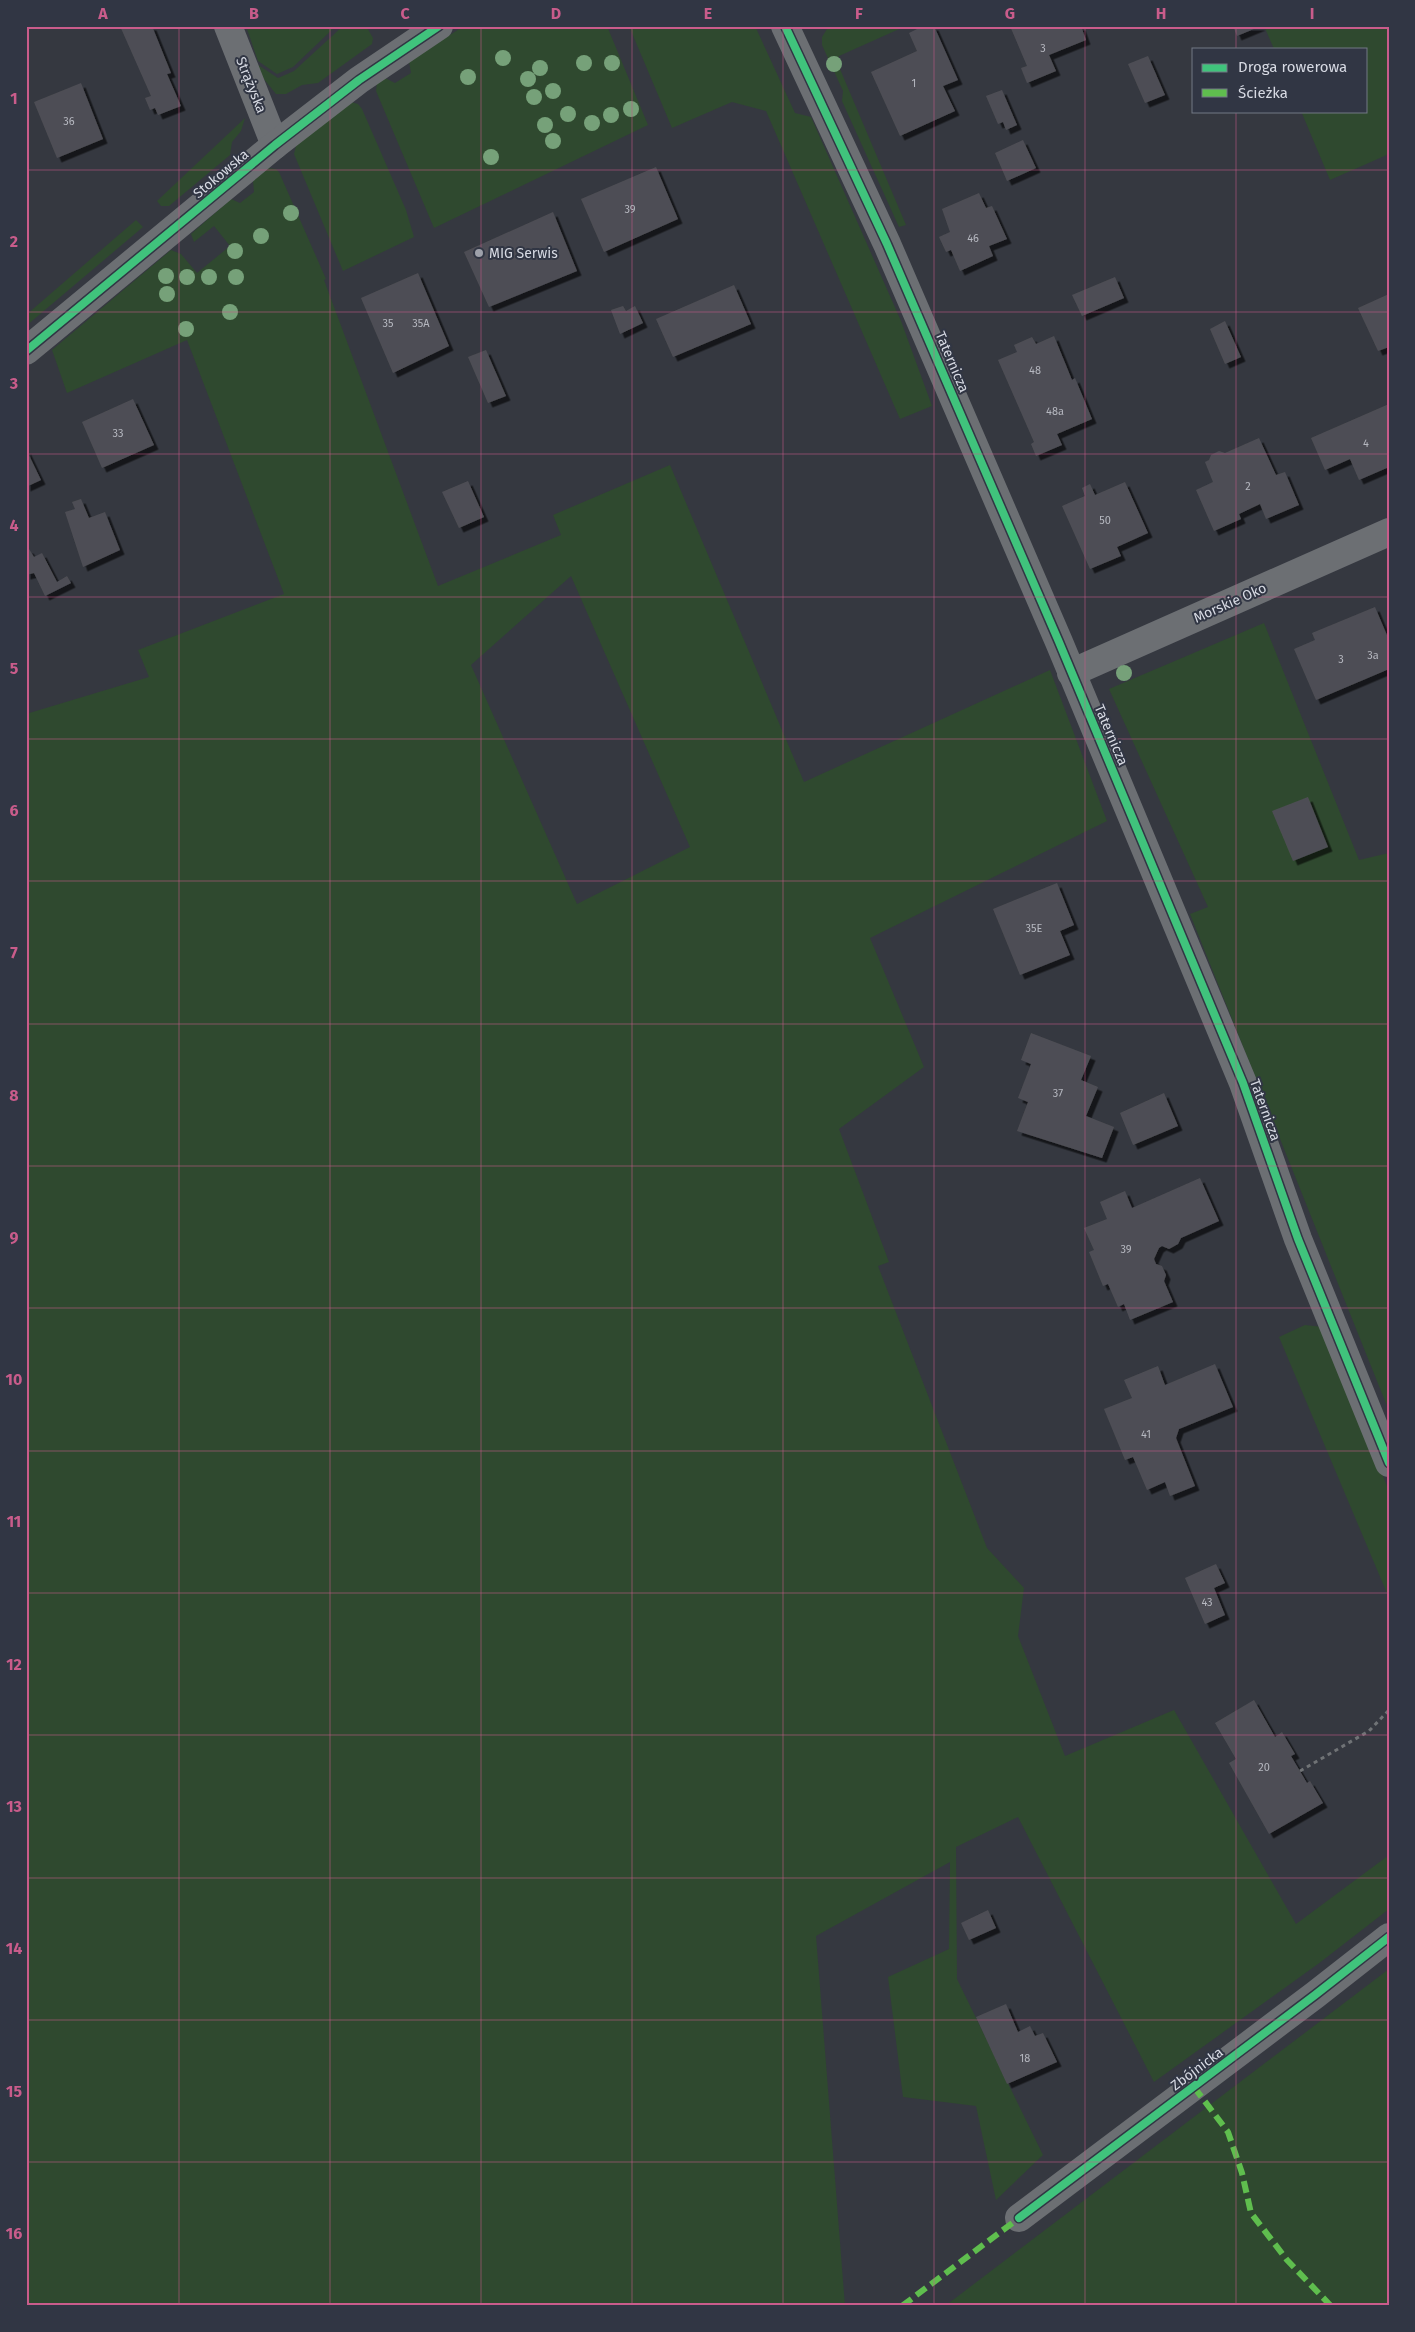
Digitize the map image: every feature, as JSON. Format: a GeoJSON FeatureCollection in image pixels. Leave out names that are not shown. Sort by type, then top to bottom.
{"type":"FeatureCollection","features":[{"type":"Feature","properties":{"kind":"street","name":"Strążyska"},"geometry":{"type":"LineString","coordinates":[[228,26],[275,145]]}},
{"type":"Feature","properties":{"kind":"street","name":"Stokowska"},"geometry":{"type":"LineString","coordinates":[[26,351],[275,145],[359,80],[439,26]]}},
{"type":"Feature","properties":{"kind":"street","name":"Taternicza"},"geometry":{"type":"LineString","coordinates":[[785,26],[887,244],[1071,673],[1243,1083],[1298,1239],[1389,1463]]}},
{"type":"Feature","properties":{"kind":"street","name":"Morskie Oko"},"geometry":{"type":"LineString","coordinates":[[1071,673],[1389,532]]}},
{"type":"Feature","properties":{"kind":"street","name":"Zbójnicka"},"geometry":{"type":"LineString","coordinates":[[1019,2218],[1389,1937]]}},
{"type":"Feature","properties":{"kind":"path"},"geometry":{"type":"LineString","coordinates":[[1300,1771],[1370,1732],[1389,1710]]}},
{"type":"Feature","properties":{"kind":"green space"},"geometry":{"type":"Polygon","coordinates":[[[246,26],[336,26],[293,67],[277,74],[258,61],[246,26]]]}},
{"type":"Feature","properties":{"kind":"green space"},"geometry":{"type":"Polygon","coordinates":[[[343,26],[366,26],[373,38],[372,44],[318,83],[302,85],[286,94],[276,94],[255,68],[255,63],[278,78],[294,71],[343,26]]]}},
{"type":"Feature","properties":{"kind":"green space"},"geometry":{"type":"Polygon","coordinates":[[[464,26],[607,26],[648,125],[434,228],[376,91],[377,83],[385,78],[395,83],[411,73],[409,61],[464,26]]]}},
{"type":"Feature","properties":{"kind":"green space"},"geometry":{"type":"Polygon","coordinates":[[[629,26],[755,26],[795,113],[811,117],[901,321],[932,406],[900,419],[766,111],[732,102],[672,128],[629,26]]]}},
{"type":"Feature","properties":{"kind":"green space"},"geometry":{"type":"Polygon","coordinates":[[[829,26],[906,26],[839,56],[837,62],[906,225],[899,227],[842,101],[843,91],[822,45],[822,37],[829,26]]]}},
{"type":"Feature","properties":{"kind":"green space"},"geometry":{"type":"Polygon","coordinates":[[[1264,26],[1389,26],[1389,154],[1330,180],[1301,112],[1368,112],[1368,48],[1274,48],[1264,26]]]}},
{"type":"Feature","properties":{"kind":"green space"},"geometry":{"type":"Polygon","coordinates":[[[351,102],[358,104],[362,109],[406,210],[414,237],[343,271],[294,154],[296,146],[351,102]]]}},
{"type":"Feature","properties":{"kind":"green space"},"geometry":{"type":"Polygon","coordinates":[[[245,118],[241,131],[232,142],[230,155],[169,206],[161,206],[157,201],[245,118]]]}},
{"type":"Feature","properties":{"kind":"green space"},"geometry":{"type":"Polygon","coordinates":[[[268,168],[276,169],[279,172],[326,279],[324,280],[438,586],[561,535],[553,515],[670,465],[804,782],[1050,670],[1107,821],[870,938],[924,1067],[839,1129],[889,1262],[878,1266],[987,1548],[1024,1588],[1018,1636],[1065,1756],[1174,1710],[1296,1924],[1389,1855],[1389,1909],[1318,1964],[1154,2082],[1018,1817],[956,1847],[957,1979],[1043,2155],[996,2200],[976,2106],[903,2097],[888,1977],[949,1949],[950,1862],[816,1936],[845,2306],[26,2306],[26,714],[149,677],[138,650],[284,594],[187,340],[67,393],[52,350],[171,250],[181,254],[197,273],[230,246],[214,226],[194,242],[191,234],[231,199],[240,203],[254,192],[253,181],[268,168]],[[571,576],[471,665],[577,904],[690,847],[571,576]]]}},
{"type":"Feature","properties":{"kind":"green space"},"geometry":{"type":"Polygon","coordinates":[[[136,220],[143,227],[26,326],[26,315],[136,220]]]}},
{"type":"Feature","properties":{"kind":"green space"},"geometry":{"type":"Polygon","coordinates":[[[1264,623],[1359,860],[1389,853],[1389,1411],[1190,914],[1208,907],[1109,689],[1264,623]]]}},
{"type":"Feature","properties":{"kind":"green space"},"geometry":{"type":"Polygon","coordinates":[[[1305,1325],[1323,1327],[1389,1491],[1389,1598],[1279,1337],[1305,1325]]]}},
{"type":"Feature","properties":{"kind":"green space"},"geometry":{"type":"Polygon","coordinates":[[[1389,1969],[1389,2306],[945,2306],[1389,1969]]]}},
{"type":"Feature","properties":{"kind":"building"},"geometry":{"type":"Polygon","coordinates":[[[120,26],[152,26],[171,73],[167,74],[181,106],[158,115],[155,108],[150,110],[145,98],[151,96],[120,26]]]}},
{"type":"Feature","properties":{"kind":"building"},"geometry":{"type":"Polygon","coordinates":[[[923,26],[934,26],[958,80],[943,86],[955,111],[900,136],[871,72],[917,51],[909,33],[923,26]]]}},
{"type":"Feature","properties":{"kind":"building"},"geometry":{"type":"Polygon","coordinates":[[[1010,26],[1081,26],[1086,40],[1049,55],[1056,71],[1027,83],[1021,68],[1027,66],[1010,26]]]}},
{"type":"Feature","properties":{"kind":"building"},"geometry":{"type":"Polygon","coordinates":[[[1233,26],[1261,26],[1237,36],[1233,26]]]}},
{"type":"Feature","properties":{"kind":"building"},"geometry":{"type":"Polygon","coordinates":[[[1148,56],[1165,95],[1145,103],[1128,64],[1148,56]]]}},
{"type":"Feature","properties":{"kind":"building"},"geometry":{"type":"Polygon","coordinates":[[[81,83],[103,139],[57,158],[34,102],[81,83]]]}},
{"type":"Feature","properties":{"kind":"building"},"geometry":{"type":"Polygon","coordinates":[[[1002,90],[1017,125],[1006,130],[1003,122],[998,124],[986,96],[1002,90]]]}},
{"type":"Feature","properties":{"kind":"building"},"geometry":{"type":"Polygon","coordinates":[[[1023,140],[1036,168],[1007,181],[995,153],[1023,140]]]}},
{"type":"Feature","properties":{"kind":"building"},"geometry":{"type":"Polygon","coordinates":[[[656,167],[678,219],[604,252],[581,199],[656,167]]]}},
{"type":"Feature","properties":{"kind":"building"},"geometry":{"type":"Polygon","coordinates":[[[979,193],[986,208],[992,206],[1007,239],[989,246],[993,256],[960,271],[951,250],[946,252],[939,237],[950,232],[942,209],[979,193]]]}},
{"type":"Feature","properties":{"kind":"building"},"geometry":{"type":"Polygon","coordinates":[[[553,212],[577,271],[489,307],[464,252],[553,212]]]}},
{"type":"Feature","properties":{"kind":"building"},"geometry":{"type":"Polygon","coordinates":[[[418,273],[449,346],[393,373],[361,298],[418,273]]]}},
{"type":"Feature","properties":{"kind":"building"},"geometry":{"type":"Polygon","coordinates":[[[1115,277],[1124,298],[1082,316],[1072,295],[1115,277]]]}},
{"type":"Feature","properties":{"kind":"building"},"geometry":{"type":"Polygon","coordinates":[[[734,285],[751,324],[673,357],[656,319],[734,285]]]}},
{"type":"Feature","properties":{"kind":"building"},"geometry":{"type":"Polygon","coordinates":[[[1389,294],[1389,347],[1378,351],[1358,308],[1389,294]]]}},
{"type":"Feature","properties":{"kind":"building"},"geometry":{"type":"Polygon","coordinates":[[[623,306],[626,311],[635,306],[643,323],[620,334],[611,310],[623,306]]]}},
{"type":"Feature","properties":{"kind":"building"},"geometry":{"type":"Polygon","coordinates":[[[1225,321],[1241,357],[1225,364],[1210,329],[1225,321]]]}},
{"type":"Feature","properties":{"kind":"building"},"geometry":{"type":"Polygon","coordinates":[[[1054,336],[1072,380],[1075,378],[1092,419],[1057,434],[1062,445],[1036,456],[1031,444],[1034,442],[998,360],[1017,352],[1014,345],[1032,337],[1036,344],[1054,336]]]}},
{"type":"Feature","properties":{"kind":"building"},"geometry":{"type":"Polygon","coordinates":[[[486,350],[506,396],[488,403],[468,357],[486,350]]]}},
{"type":"Feature","properties":{"kind":"building"},"geometry":{"type":"Polygon","coordinates":[[[133,399],[154,445],[102,468],[82,422],[133,399]]]}},
{"type":"Feature","properties":{"kind":"building"},"geometry":{"type":"Polygon","coordinates":[[[1389,404],[1389,467],[1359,480],[1350,459],[1325,470],[1311,438],[1389,404]]]}},
{"type":"Feature","properties":{"kind":"building"},"geometry":{"type":"Polygon","coordinates":[[[1259,438],[1276,475],[1285,472],[1299,505],[1266,519],[1260,504],[1239,514],[1241,519],[1214,531],[1196,490],[1213,482],[1205,462],[1209,460],[1211,455],[1219,451],[1225,453],[1259,438]]]}},
{"type":"Feature","properties":{"kind":"building"},"geometry":{"type":"Polygon","coordinates":[[[26,449],[41,480],[26,487],[26,449]]]}},
{"type":"Feature","properties":{"kind":"building"},"geometry":{"type":"Polygon","coordinates":[[[468,481],[484,517],[459,528],[442,492],[468,481]]]}},
{"type":"Feature","properties":{"kind":"building"},"geometry":{"type":"Polygon","coordinates":[[[1125,482],[1148,533],[1117,547],[1121,556],[1090,569],[1062,506],[1085,496],[1082,488],[1090,484],[1095,495],[1125,482]]]}},
{"type":"Feature","properties":{"kind":"building"},"geometry":{"type":"Polygon","coordinates":[[[81,499],[89,518],[105,512],[120,550],[83,567],[65,512],[75,509],[72,502],[81,499]]]}},
{"type":"Feature","properties":{"kind":"building"},"geometry":{"type":"Polygon","coordinates":[[[29,549],[34,557],[42,553],[57,582],[67,576],[71,583],[45,596],[34,573],[26,575],[26,550],[29,549]]]}},
{"type":"Feature","properties":{"kind":"building"},"geometry":{"type":"Polygon","coordinates":[[[1375,607],[1389,640],[1389,669],[1316,700],[1294,649],[1315,640],[1312,633],[1375,607]]]}},
{"type":"Feature","properties":{"kind":"building"},"geometry":{"type":"Polygon","coordinates":[[[1308,797],[1328,847],[1293,861],[1272,811],[1308,797]]]}},
{"type":"Feature","properties":{"kind":"building"},"geometry":{"type":"Polygon","coordinates":[[[1057,883],[1074,925],[1060,931],[1070,955],[1020,975],[993,909],[1057,883]]]}},
{"type":"Feature","properties":{"kind":"building"},"geometry":{"type":"Polygon","coordinates":[[[1031,1033],[1091,1056],[1081,1080],[1098,1087],[1086,1116],[1114,1127],[1102,1158],[1017,1131],[1028,1102],[1018,1098],[1031,1064],[1021,1060],[1031,1033]]]}},
{"type":"Feature","properties":{"kind":"building"},"geometry":{"type":"Polygon","coordinates":[[[1164,1093],[1178,1126],[1133,1145],[1120,1113],[1164,1093]]]}},
{"type":"Feature","properties":{"kind":"building"},"geometry":{"type":"Polygon","coordinates":[[[1200,1178],[1219,1221],[1181,1238],[1178,1244],[1169,1249],[1162,1246],[1159,1248],[1154,1259],[1156,1264],[1162,1266],[1166,1275],[1164,1281],[1173,1302],[1130,1320],[1124,1304],[1118,1307],[1108,1284],[1103,1286],[1089,1252],[1094,1250],[1084,1228],[1107,1219],[1100,1202],[1125,1191],[1132,1208],[1200,1178]]]}},
{"type":"Feature","properties":{"kind":"building"},"geometry":{"type":"Polygon","coordinates":[[[1215,1364],[1233,1407],[1179,1429],[1176,1438],[1195,1486],[1170,1496],[1165,1482],[1147,1490],[1133,1457],[1125,1460],[1104,1409],[1132,1398],[1124,1380],[1158,1366],[1165,1385],[1215,1364]]]}},
{"type":"Feature","properties":{"kind":"building"},"geometry":{"type":"Polygon","coordinates":[[[1216,1564],[1225,1583],[1214,1588],[1225,1615],[1205,1624],[1185,1578],[1216,1564]]]}},
{"type":"Feature","properties":{"kind":"building"},"geometry":{"type":"Polygon","coordinates":[[[1254,1700],[1275,1737],[1282,1732],[1295,1754],[1291,1756],[1307,1783],[1310,1781],[1323,1803],[1269,1834],[1229,1763],[1236,1759],[1215,1723],[1254,1700]]]}},
{"type":"Feature","properties":{"kind":"building"},"geometry":{"type":"Polygon","coordinates":[[[988,1910],[996,1928],[969,1940],[961,1923],[988,1910]]]}},
{"type":"Feature","properties":{"kind":"building"},"geometry":{"type":"Polygon","coordinates":[[[1006,2004],[1018,2032],[1030,2026],[1035,2036],[1043,2033],[1057,2062],[1007,2084],[976,2017],[1006,2004]]]}},
{"type":"Feature","properties":{"kind":"marked path"},"geometry":{"type":"LineString","coordinates":[[1194,2087],[1228,2132],[1242,2173],[1251,2213],[1287,2260],[1331,2306]]}},
{"type":"Feature","properties":{"kind":"marked path"},"geometry":{"type":"LineString","coordinates":[[902,2306],[1019,2218]]}},
{"type":"Feature","properties":{"kind":"cycle path"},"geometry":{"type":"LineString","coordinates":[[26,351],[275,145],[359,80],[439,26]]}},
{"type":"Feature","properties":{"kind":"cycle path"},"geometry":{"type":"LineString","coordinates":[[785,26],[887,244],[1059,642],[1243,1083],[1298,1239],[1389,1463]]}},
{"type":"Feature","properties":{"kind":"cycle path"},"geometry":{"type":"LineString","coordinates":[[1019,2218],[1389,1937]]}},
{"type":"Feature","properties":{"kind":"place","name":"MIG Serwis"},"geometry":{"type":"Point","coordinates":[479,253]}}]}
